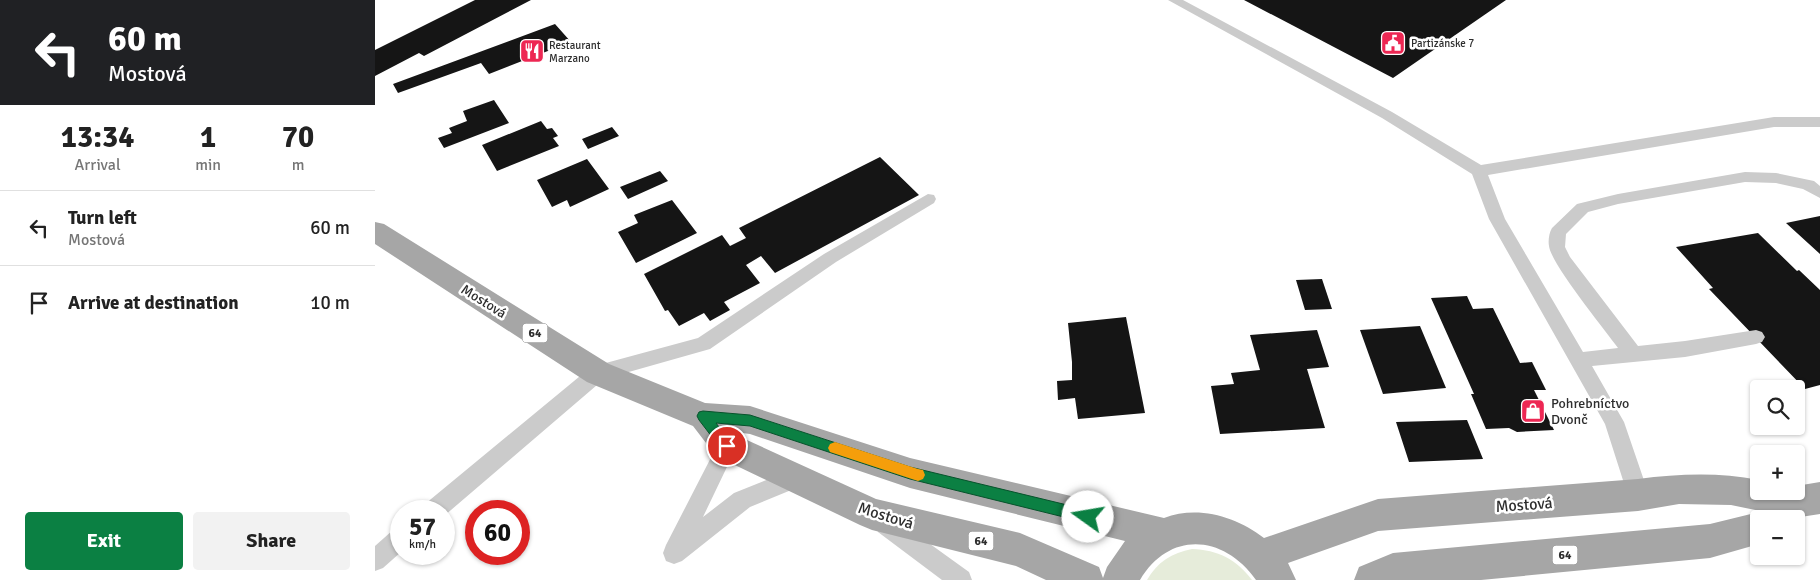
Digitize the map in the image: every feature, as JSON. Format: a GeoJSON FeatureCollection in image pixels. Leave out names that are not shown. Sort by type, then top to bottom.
{"type":"FeatureCollection","features":[{"type":"Feature","properties":{"kind":"main road","name":"Mostová"},"geometry":{"type":"LineString","coordinates":[[375,231],[598,373],[703,416],[750,420],[910,473],[1162,534]]}},
{"type":"Feature","properties":{"kind":"main road","name":"Mostová"},"geometry":{"type":"LineString","coordinates":[[703,416],[727,446],[872,514],[1020,550],[1086,580]]}},
{"type":"Feature","properties":{"kind":"main road","name":"Mostová"},"geometry":{"type":"LineString","coordinates":[[1269,568],[1378,515],[1638,495],[1679,489],[1731,490],[1795,506]]}},
{"type":"Feature","properties":{"kind":"main road","name":"64"},"geometry":{"type":"LineString","coordinates":[[1120,580],[1132,558],[1151,540],[1162,534],[1185,528],[1209,529],[1240,540],[1269,568]]}},
{"type":"Feature","properties":{"kind":"main road","name":"64"},"geometry":{"type":"LineString","coordinates":[[1372,580],[1393,571],[1710,541],[1750,530]]}},
{"type":"Feature","properties":{"kind":"lane"},"geometry":{"type":"LineString","coordinates":[[1174,0],[1379,111],[1479,171],[1497,219],[1614,422],[1638,495]]}},
{"type":"Feature","properties":{"kind":"lane"},"geometry":{"type":"LineString","coordinates":[[1479,171],[1774,122],[1820,122]]}},
{"type":"Feature","properties":{"kind":"lane"},"geometry":{"type":"LineString","coordinates":[[1634,354],[1563,260],[1557,247],[1558,232],[1583,208],[1630,196],[1745,177],[1776,178],[1807,185],[1820,193]]}},
{"type":"Feature","properties":{"kind":"lane"},"geometry":{"type":"LineString","coordinates":[[446,500],[598,373],[703,344],[830,258],[928,199]]}},
{"type":"Feature","properties":{"kind":"lane"},"geometry":{"type":"LineString","coordinates":[[1578,360],[1685,349],[1756,337]]}},
{"type":"Feature","properties":{"kind":"lane"},"geometry":{"type":"LineString","coordinates":[[727,446],[674,553],[742,500],[794,479]]}},
{"type":"Feature","properties":{"kind":"lane"},"geometry":{"type":"LineString","coordinates":[[872,514],[961,580]]}},
{"type":"Feature","properties":{"kind":"lane"},"geometry":{"type":"LineString","coordinates":[[375,560],[390,547]]}},
{"type":"Feature","properties":{"kind":"green space"},"geometry":{"type":"Polygon","coordinates":[[[1192,549],[1210,551],[1226,557],[1240,566],[1252,580],[1147,580],[1160,563],[1178,553],[1192,549]]]}},
{"type":"Feature","properties":{"kind":"building"},"geometry":{"type":"Polygon","coordinates":[[[475,0],[531,0],[424,56],[419,53],[375,76],[375,50],[475,0]]]}},
{"type":"Feature","properties":{"kind":"building"},"geometry":{"type":"Polygon","coordinates":[[[1244,0],[1506,0],[1393,78],[1244,0]]]}},
{"type":"Feature","properties":{"kind":"building"},"geometry":{"type":"Polygon","coordinates":[[[555,24],[571,42],[489,74],[481,63],[398,93],[393,84],[555,24]]]}},
{"type":"Feature","properties":{"kind":"building"},"geometry":{"type":"Polygon","coordinates":[[[494,100],[509,123],[444,148],[438,138],[452,133],[449,128],[467,121],[463,111],[494,100]]]}},
{"type":"Feature","properties":{"kind":"building"},"geometry":{"type":"Polygon","coordinates":[[[541,121],[547,129],[552,128],[558,136],[553,138],[559,146],[497,171],[482,145],[541,121]]]}},
{"type":"Feature","properties":{"kind":"building"},"geometry":{"type":"Polygon","coordinates":[[[612,127],[619,136],[588,149],[582,139],[612,127]]]}},
{"type":"Feature","properties":{"kind":"building"},"geometry":{"type":"Polygon","coordinates":[[[880,157],[919,195],[775,273],[761,256],[746,265],[760,283],[724,302],[730,310],[710,321],[704,313],[679,326],[668,310],[665,311],[644,274],[722,235],[730,246],[746,238],[739,228],[880,157]]]}},
{"type":"Feature","properties":{"kind":"building"},"geometry":{"type":"Polygon","coordinates":[[[587,159],[609,189],[570,207],[567,200],[552,207],[537,180],[587,159]]]}},
{"type":"Feature","properties":{"kind":"building"},"geometry":{"type":"Polygon","coordinates":[[[660,171],[668,181],[628,199],[620,187],[660,171]]]}},
{"type":"Feature","properties":{"kind":"building"},"geometry":{"type":"Polygon","coordinates":[[[672,200],[697,233],[636,263],[618,232],[638,223],[634,215],[672,200]]]}},
{"type":"Feature","properties":{"kind":"building"},"geometry":{"type":"Polygon","coordinates":[[[1820,216],[1820,254],[1786,223],[1820,216]]]}},
{"type":"Feature","properties":{"kind":"building"},"geometry":{"type":"Polygon","coordinates":[[[1758,233],[1797,271],[1799,270],[1820,290],[1820,385],[1805,389],[1805,380],[1796,380],[1709,289],[1713,288],[1676,247],[1758,233]]]}},
{"type":"Feature","properties":{"kind":"building"},"geometry":{"type":"Polygon","coordinates":[[[1322,279],[1332,309],[1305,310],[1296,280],[1322,279]]]}},
{"type":"Feature","properties":{"kind":"building"},"geometry":{"type":"Polygon","coordinates":[[[1467,296],[1473,309],[1493,308],[1520,363],[1532,362],[1546,390],[1534,390],[1554,430],[1517,432],[1509,428],[1486,429],[1471,394],[1474,394],[1431,298],[1467,296]]]}},
{"type":"Feature","properties":{"kind":"building"},"geometry":{"type":"Polygon","coordinates":[[[1126,317],[1145,413],[1078,419],[1075,398],[1058,400],[1057,381],[1072,380],[1068,323],[1126,317]]]}},
{"type":"Feature","properties":{"kind":"building"},"geometry":{"type":"Polygon","coordinates":[[[1420,326],[1446,388],[1383,394],[1360,330],[1420,326]]]}},
{"type":"Feature","properties":{"kind":"building"},"geometry":{"type":"Polygon","coordinates":[[[1317,330],[1329,367],[1307,369],[1325,428],[1220,434],[1211,386],[1234,384],[1231,373],[1260,370],[1250,335],[1317,330]]]}},
{"type":"Feature","properties":{"kind":"building"},"geometry":{"type":"Polygon","coordinates":[[[1467,420],[1483,459],[1409,462],[1396,422],[1467,420]]]}},
{"type":"Feature","properties":{"kind":"slow traffic"},"geometry":{"type":"LineString","coordinates":[[835,448],[918,475]]}},
{"type":"Feature","properties":{"kind":"place","name":"Partizánske 7"},"geometry":{"type":"Point","coordinates":[1393,43]}},
{"type":"Feature","properties":{"kind":"place","name":"Restaurant Marzano"},"geometry":{"type":"Point","coordinates":[532,51]}},
{"type":"Feature","properties":{"kind":"place","name":"Pohrebníctvo Dvonč"},"geometry":{"type":"Point","coordinates":[1533,411]}},
{"type":"Feature","properties":{"kind":"route"},"geometry":{"type":"LineString","coordinates":[[727,446],[703,416],[750,420],[910,473],[1088,517]]}}]}
